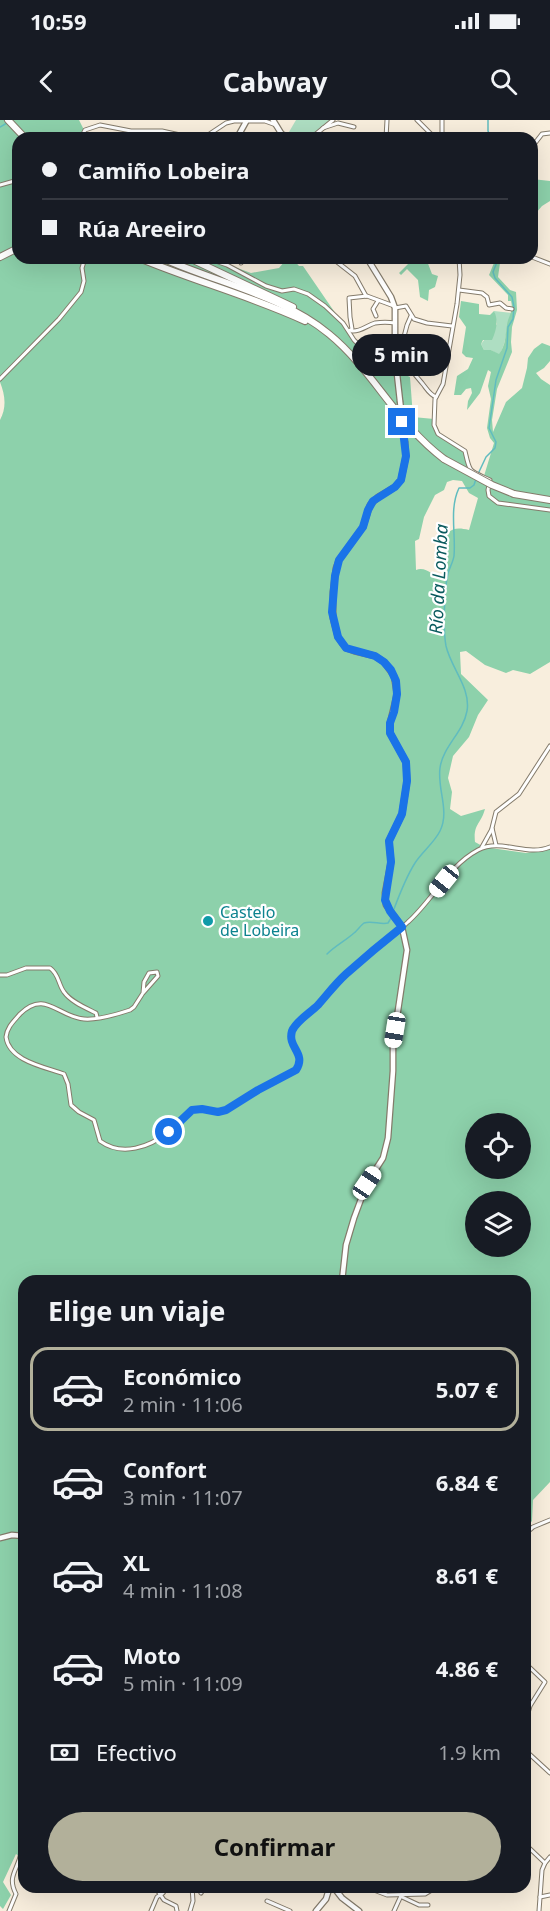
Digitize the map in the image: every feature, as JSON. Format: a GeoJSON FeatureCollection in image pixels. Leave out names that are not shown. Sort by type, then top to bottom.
{"type":"FeatureCollection","features":[{"type":"Feature","properties":{"kind":"highway"},"geometry":{"type":"LineString","coordinates":[[8,120],[19,132]]}},
{"type":"Feature","properties":{"kind":"highway"},"geometry":{"type":"LineString","coordinates":[[154,264],[269,304],[336,340]]}},
{"type":"Feature","properties":{"kind":"highway"},"geometry":{"type":"LineString","coordinates":[[177,264],[296,312],[336,340],[361,367],[407,425],[444,459],[514,494],[550,500]]}},
{"type":"Feature","properties":{"kind":"highway"},"geometry":{"type":"LineString","coordinates":[[202,264],[285,301],[319,323],[336,340]]}},
{"type":"Feature","properties":{"kind":"street"},"geometry":{"type":"LineString","coordinates":[[214,132],[226,123],[247,120],[274,122]]}},
{"type":"Feature","properties":{"kind":"street"},"geometry":{"type":"LineString","coordinates":[[317,132],[333,120]]}},
{"type":"Feature","properties":{"kind":"street"},"geometry":{"type":"LineString","coordinates":[[417,120],[429,132]]}},
{"type":"Feature","properties":{"kind":"street"},"geometry":{"type":"LineString","coordinates":[[323,128],[338,123],[354,127]]}},
{"type":"Feature","properties":{"kind":"street"},"geometry":{"type":"LineString","coordinates":[[84,132],[100,125],[131,131],[166,132]]}},
{"type":"Feature","properties":{"kind":"street"},"geometry":{"type":"LineString","coordinates":[[538,139],[542,134],[550,131]]}},
{"type":"Feature","properties":{"kind":"street"},"geometry":{"type":"LineString","coordinates":[[0,379],[59,319],[81,292],[84,281],[83,264]]}},
{"type":"Feature","properties":{"kind":"street"},"geometry":{"type":"LineString","coordinates":[[224,264],[266,286],[282,291],[294,289],[308,294],[325,306],[350,331],[356,332],[374,323],[396,324]]}},
{"type":"Feature","properties":{"kind":"street"},"geometry":{"type":"LineString","coordinates":[[340,264],[355,276],[367,296]]}},
{"type":"Feature","properties":{"kind":"street"},"geometry":{"type":"LineString","coordinates":[[343,1275],[346,1245],[354,1218],[367,1183],[383,1158],[388,1138],[393,1044],[407,950],[402,927],[385,900],[391,862],[389,841],[402,814],[407,781],[406,762],[390,733],[397,694],[396,681],[391,670],[375,656],[346,648],[338,637],[332,612],[335,576],[339,560],[363,527],[373,501],[395,487],[401,480],[406,456],[395,356],[395,307],[371,264]]}},
{"type":"Feature","properties":{"kind":"street"},"geometry":{"type":"LineString","coordinates":[[459,264],[459,290],[443,384],[436,397],[434,425],[438,434],[465,451],[466,464],[477,474],[490,480],[489,496],[498,502],[550,510]]}},
{"type":"Feature","properties":{"kind":"street"},"geometry":{"type":"LineString","coordinates":[[459,290],[482,293],[487,297],[489,305],[500,303],[512,309]]}},
{"type":"Feature","properties":{"kind":"street"},"geometry":{"type":"LineString","coordinates":[[379,354],[379,346],[361,347],[354,340],[350,331],[349,298],[367,296],[395,307],[406,306],[414,319],[452,326]]}},
{"type":"Feature","properties":{"kind":"street"},"geometry":{"type":"LineString","coordinates":[[376,316],[373,309],[378,301]]}},
{"type":"Feature","properties":{"kind":"street"},"geometry":{"type":"LineString","coordinates":[[411,316],[405,327],[404,344],[408,362],[412,374],[436,397]]}},
{"type":"Feature","properties":{"kind":"street"},"geometry":{"type":"LineString","coordinates":[[481,849],[492,828],[496,812],[519,794],[550,746]]}},
{"type":"Feature","properties":{"kind":"street"},"geometry":{"type":"LineString","coordinates":[[492,828],[496,845]]}},
{"type":"Feature","properties":{"kind":"street"},"geometry":{"type":"LineString","coordinates":[[142,993],[158,976],[157,972],[149,973],[146,977],[142,993],[130,1010],[82,1019],[46,1004],[35,1003],[25,1009],[6,1032],[6,1042],[15,1054],[45,1069],[64,1074],[71,1105],[94,1120],[98,1136],[104,1143],[120,1149],[144,1147],[169,1132],[192,1110],[218,1112],[226,1110],[296,1070],[300,1058],[291,1042],[292,1030],[296,1025],[317,1006],[344,975],[423,907],[457,866],[481,849],[496,845],[529,850],[550,847]]}},
{"type":"Feature","properties":{"kind":"street"},"geometry":{"type":"LineString","coordinates":[[0,975],[7,975],[26,968],[50,968],[57,975],[67,996],[96,1013],[97,1017]]}},
{"type":"Feature","properties":{"kind":"street"},"geometry":{"type":"LineString","coordinates":[[531,1529],[550,1520]]}},
{"type":"Feature","properties":{"kind":"street"},"geometry":{"type":"LineString","coordinates":[[0,1538],[18,1536]]}},
{"type":"Feature","properties":{"kind":"street"},"geometry":{"type":"LineString","coordinates":[[531,1669],[545,1682],[531,1704]]}},
{"type":"Feature","properties":{"kind":"street"},"geometry":{"type":"LineString","coordinates":[[531,1756],[550,1773]]}},
{"type":"Feature","properties":{"kind":"street"},"geometry":{"type":"LineString","coordinates":[[531,1850],[545,1863]]}},
{"type":"Feature","properties":{"kind":"street"},"geometry":{"type":"LineString","coordinates":[[539,1911],[542,1885],[540,1876],[550,1857]]}},
{"type":"Feature","properties":{"kind":"street"},"geometry":{"type":"LineString","coordinates":[[9,1911],[16,1894],[11,1881],[18,1861]]}},
{"type":"Feature","properties":{"kind":"street"},"geometry":{"type":"LineString","coordinates":[[190,1911],[192,1893]]}},
{"type":"Feature","properties":{"kind":"street"},"geometry":{"type":"LineString","coordinates":[[316,1911],[326,1899],[327,1893]]}},
{"type":"Feature","properties":{"kind":"street"},"geometry":{"type":"LineString","coordinates":[[339,1893],[359,1911]]}},
{"type":"Feature","properties":{"kind":"street"},"geometry":{"type":"LineString","coordinates":[[379,1893],[400,1896],[427,1893]]}},
{"type":"Feature","properties":{"kind":"street"},"geometry":{"type":"LineString","coordinates":[[394,1911],[402,1893]]}},
{"type":"Feature","properties":{"kind":"street"},"geometry":{"type":"LineString","coordinates":[[151,1911],[160,1894],[164,1900],[176,1906],[177,1911]]}},
{"type":"Feature","properties":{"kind":"street"},"geometry":{"type":"LineString","coordinates":[[540,1897],[550,1895]]}},
{"type":"Feature","properties":{"kind":"street"},"geometry":{"type":"LineString","coordinates":[[400,1896],[419,1905],[428,1905]]}},
{"type":"Feature","properties":{"kind":"street"},"geometry":{"type":"LineString","coordinates":[[267,1901],[290,1911]]}},
{"type":"Feature","properties":{"kind":"green space"},"geometry":{"type":"Polygon","coordinates":[[[0,120],[79,120],[85,132],[12,132],[12,264],[226,264],[251,273],[279,268],[282,264],[303,266],[364,355],[410,377],[413,417],[434,419],[438,434],[461,447],[470,469],[484,476],[494,443],[487,428],[491,399],[488,386],[491,372],[488,370],[480,393],[467,410],[472,393],[471,388],[466,389],[461,395],[454,395],[457,376],[468,369],[473,358],[466,357],[462,353],[466,327],[459,317],[461,301],[479,304],[479,314],[490,315],[494,311],[497,322],[496,330],[492,340],[483,340],[481,344],[484,350],[491,350],[499,354],[504,344],[512,305],[511,301],[508,301],[508,295],[489,275],[494,264],[500,264],[498,277],[510,290],[516,292],[517,310],[512,327],[512,352],[497,389],[492,420],[493,432],[506,402],[522,388],[528,358],[542,343],[550,346],[550,361],[536,373],[550,385],[550,662],[530,674],[513,670],[506,673],[485,665],[466,651],[460,652],[461,674],[488,700],[478,715],[469,737],[453,756],[448,778],[452,792],[450,809],[461,816],[485,809],[476,828],[475,842],[484,847],[526,853],[550,849],[550,1482],[533,1500],[531,1522],[531,1275],[18,1275],[18,1856],[16,1854],[3,1882],[11,1895],[3,1909],[0,1906],[0,420],[4,410],[0,382],[0,120]],[[453,480],[447,482],[444,490],[435,495],[424,517],[419,539],[415,541],[416,570],[426,570],[442,579],[447,553],[440,542],[452,530],[459,528],[469,530],[478,498],[469,493],[462,481],[453,480]]]}},
{"type":"Feature","properties":{"kind":"green space"},"geometry":{"type":"Polygon","coordinates":[[[296,120],[331,120],[318,132],[289,132],[296,120]]]}},
{"type":"Feature","properties":{"kind":"green space"},"geometry":{"type":"Polygon","coordinates":[[[538,180],[550,181],[550,201],[538,211],[538,180]]]}},
{"type":"Feature","properties":{"kind":"green space"},"geometry":{"type":"Polygon","coordinates":[[[408,264],[428,264],[432,274],[438,276],[435,287],[429,290],[428,301],[420,297],[418,280],[407,269],[401,275],[399,273],[408,264]]]}},
{"type":"Feature","properties":{"kind":"green space"},"geometry":{"type":"Polygon","coordinates":[[[494,311],[512,313],[499,355],[491,350],[484,350],[481,344],[497,324],[494,311]]]}},
{"type":"Feature","properties":{"kind":"waterway","name":"Río da Lomba"},"geometry":{"type":"LineString","coordinates":[[488,120],[488,132]]}},
{"type":"Feature","properties":{"kind":"waterway"},"geometry":{"type":"LineString","coordinates":[[0,127],[7,123]]}},
{"type":"Feature","properties":{"kind":"waterway","name":"Río da Lomba"},"geometry":{"type":"LineString","coordinates":[[478,474],[486,457],[495,448],[496,442],[489,428],[496,380],[507,348],[508,327],[513,319],[512,297],[495,278],[493,272],[496,264]]}},
{"type":"Feature","properties":{"kind":"waterway","name":"Río da Lomba"},"geometry":{"type":"LineString","coordinates":[[394,909],[412,868],[435,840],[443,823],[444,808],[440,768],[445,753],[462,726],[467,711],[466,694],[446,646],[444,610],[448,573],[454,556],[454,504],[459,488],[470,488],[476,479]]}},
{"type":"Feature","properties":{"kind":"waterway","name":"Río da Lomba"},"geometry":{"type":"LineString","coordinates":[[327,954],[364,923],[388,923],[391,918]]}},
{"type":"Feature","properties":{"kind":"place","name":"Castelo de Lobeira"},"geometry":{"type":"Point","coordinates":[208,921]}},
{"type":"Feature","properties":{"kind":"route"},"geometry":{"type":"LineString","coordinates":[[169,1132],[192,1110],[218,1112],[226,1110],[296,1070],[300,1058],[291,1042],[292,1030],[344,975],[402,927],[385,900],[391,862],[389,841],[402,814],[407,781],[406,762],[390,733],[397,694],[396,681],[391,670],[375,656],[346,648],[338,637],[332,612],[336,568],[339,560],[363,527],[373,501],[388,493],[401,480],[406,456],[402,422]]}}]}
